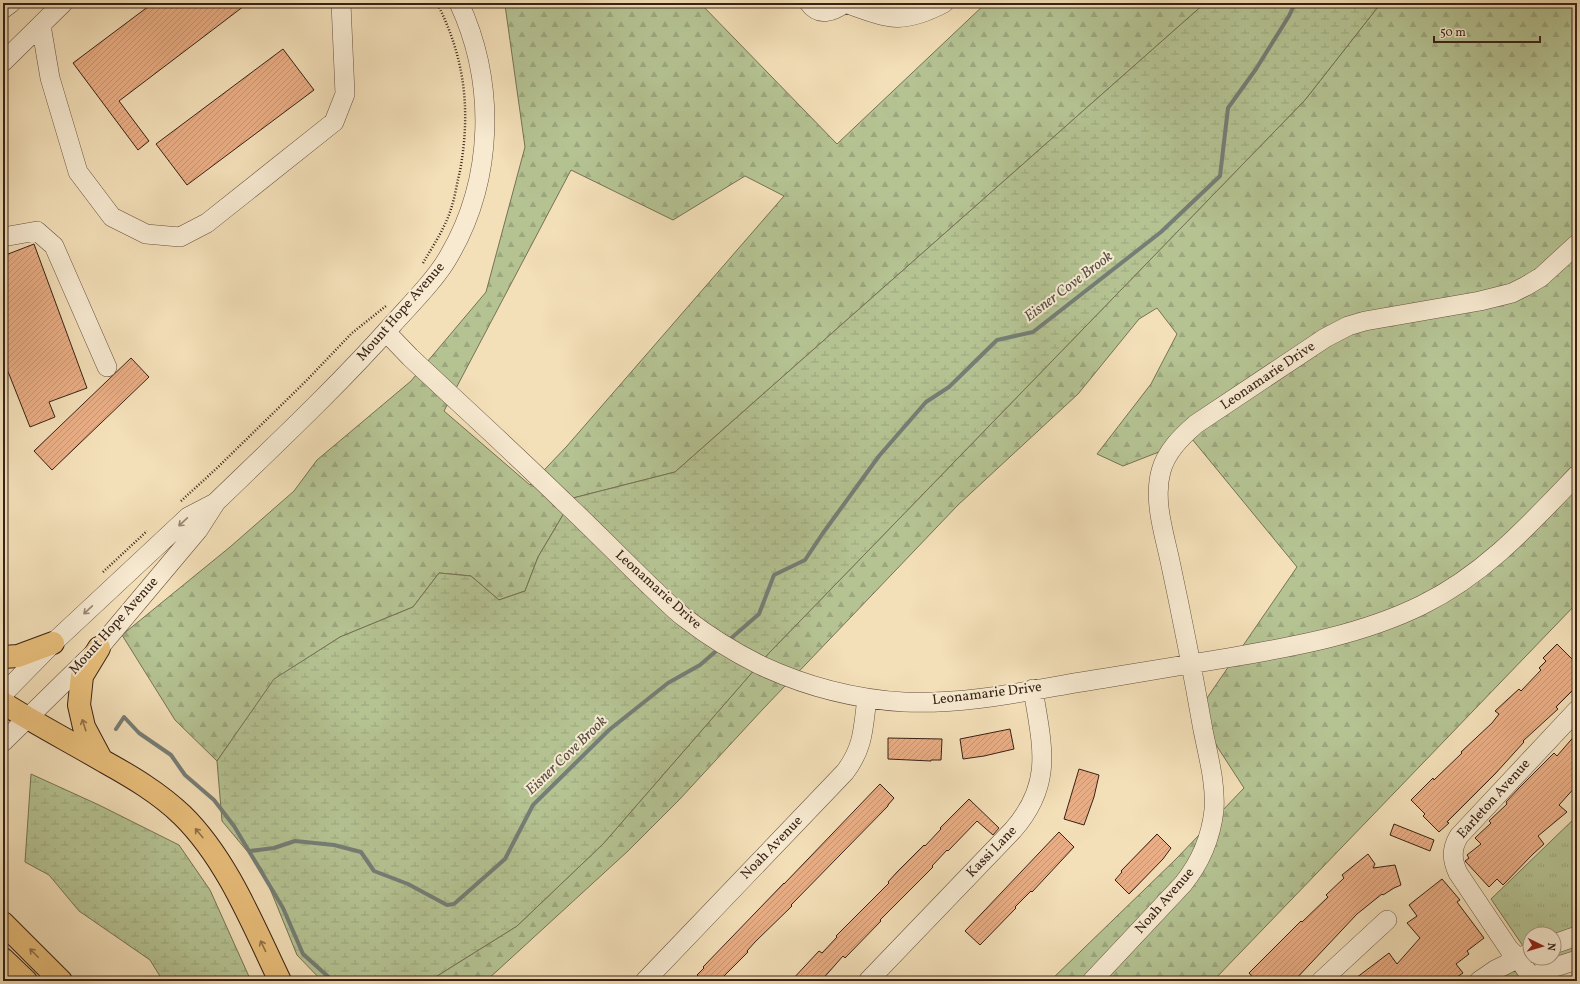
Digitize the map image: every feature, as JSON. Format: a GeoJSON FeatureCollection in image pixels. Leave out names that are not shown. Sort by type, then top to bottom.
{"type":"FeatureCollection","features":[{"type":"Feature","properties":{"kind":"highway"},"geometry":{"type":"LineString","coordinates":[[3,657],[18,656],[53,643]]}},
{"type":"Feature","properties":{"kind":"highway"},"geometry":{"type":"LineString","coordinates":[[99,648],[82,676],[79,705],[84,727],[101,759]]}},
{"type":"Feature","properties":{"kind":"highway"},"geometry":{"type":"LineString","coordinates":[[3,703],[28,719],[147,786],[182,815],[214,853],[280,981]]}},
{"type":"Feature","properties":{"kind":"highway"},"geometry":{"type":"LineString","coordinates":[[3,923],[61,981]]}},
{"type":"Feature","properties":{"kind":"highway"},"geometry":{"type":"LineString","coordinates":[[3,958],[26,981]]}},
{"type":"Feature","properties":{"kind":"street"},"geometry":{"type":"LineString","coordinates":[[3,9],[11,3]]}},
{"type":"Feature","properties":{"kind":"street"},"geometry":{"type":"LineString","coordinates":[[3,62],[62,3]]}},
{"type":"Feature","properties":{"kind":"street"},"geometry":{"type":"LineString","coordinates":[[41,25],[50,78],[78,172],[112,216],[146,234],[180,237],[207,223],[334,122],[345,94],[341,3]]}},
{"type":"Feature","properties":{"kind":"street","name":"Mount Hope Avenue"},"geometry":{"type":"LineString","coordinates":[[3,742],[99,648],[198,530],[216,502],[362,358],[424,290],[449,257],[461,232],[471,205],[481,170],[485,137],[485,104],[480,64],[468,24],[459,3]]}},
{"type":"Feature","properties":{"kind":"street"},"geometry":{"type":"LineString","coordinates":[[809,3],[812,8],[823,12],[835,10],[845,3],[881,16],[899,18],[912,17],[944,3]]}},
{"type":"Feature","properties":{"kind":"street"},"geometry":{"type":"LineString","coordinates":[[3,237],[37,231],[54,246],[107,367]]}},
{"type":"Feature","properties":{"kind":"street","name":"Leonamarie Drive"},"geometry":{"type":"LineString","coordinates":[[1192,664],[1158,496],[1159,477],[1164,463],[1172,449],[1182,437],[1196,424],[1325,338],[1340,330],[1365,321],[1480,301],[1512,293],[1546,274],[1577,244]]}},
{"type":"Feature","properties":{"kind":"street","name":"Leonamarie Drive"},"geometry":{"type":"LineString","coordinates":[[386,332],[410,357],[564,502],[619,557],[686,619],[729,648],[774,670],[826,689],[866,698],[901,702],[937,702],[981,698],[1258,653],[1316,641],[1366,628],[1422,605],[1465,580],[1499,554],[1526,529],[1577,475]]}},
{"type":"Feature","properties":{"kind":"street","name":"Mount Hope Avenue"},"geometry":{"type":"LineString","coordinates":[[3,694],[53,643],[188,517],[216,502]]}},
{"type":"Feature","properties":{"kind":"street","name":"Noah Avenue"},"geometry":{"type":"LineString","coordinates":[[1092,981],[1183,884],[1195,867],[1206,844],[1214,810],[1213,792],[1192,664]]}},
{"type":"Feature","properties":{"kind":"street","name":"Kassi Lane"},"geometry":{"type":"LineString","coordinates":[[868,981],[1013,830],[1031,805],[1039,785],[1042,757],[1041,739],[1033,689]]}},
{"type":"Feature","properties":{"kind":"street","name":"Noah Avenue"},"geometry":{"type":"LineString","coordinates":[[646,981],[845,772],[855,758],[860,747],[866,698]]}},
{"type":"Feature","properties":{"kind":"street","name":"Earleton Avenue"},"geometry":{"type":"LineString","coordinates":[[1522,954],[1509,949],[1458,873],[1454,866],[1453,850],[1459,836],[1577,710]]}},
{"type":"Feature","properties":{"kind":"street"},"geometry":{"type":"LineString","coordinates":[[1329,978],[1387,920]]}},
{"type":"Feature","properties":{"kind":"street"},"geometry":{"type":"LineString","coordinates":[[1562,941],[1577,936]]}},
{"type":"Feature","properties":{"kind":"street"},"geometry":{"type":"LineString","coordinates":[[1485,979],[1522,956]]}},
{"type":"Feature","properties":{"kind":"street"},"geometry":{"type":"LineString","coordinates":[[1528,979],[1549,969],[1577,960]]}},
{"type":"Feature","properties":{"kind":"street","name":"Earleton Avenue"},"geometry":{"type":"LineString","coordinates":[[1526,966],[1528,979]]}},
{"type":"Feature","properties":{"kind":"path"},"geometry":{"type":"LineString","coordinates":[[419,269],[441,231],[451,209],[457,184],[465,135],[466,108],[463,78],[457,50],[447,24],[436,3]]}},
{"type":"Feature","properties":{"kind":"path"},"geometry":{"type":"LineString","coordinates":[[176,506],[306,381],[352,333],[392,302]]}},
{"type":"Feature","properties":{"kind":"path"},"geometry":{"type":"LineString","coordinates":[[101,574],[148,529]]}},
{"type":"Feature","properties":{"kind":"green space"},"geometry":{"type":"Polygon","coordinates":[[[513,3],[700,3],[837,144],[986,3],[1205,3],[675,472],[573,498],[538,557],[525,591],[499,600],[471,576],[439,573],[413,607],[340,637],[275,679],[217,761],[175,720],[122,635],[230,547],[294,491],[317,460],[411,381],[486,292],[525,147],[505,5],[513,3]],[[571,170],[444,411],[530,485],[567,446],[784,196],[745,176],[673,220],[571,170]]]}},
{"type":"Feature","properties":{"kind":"green space"},"geometry":{"type":"Polygon","coordinates":[[[1205,3],[1381,3],[1305,100],[769,653],[603,844],[517,926],[429,981],[322,981],[297,955],[262,869],[222,821],[217,761],[274,679],[340,637],[413,607],[439,573],[471,576],[499,600],[525,591],[538,557],[573,498],[675,472],[1205,3]]]}},
{"type":"Feature","properties":{"kind":"green space"},"geometry":{"type":"Polygon","coordinates":[[[1381,3],[1577,3],[1577,603],[1213,981],[1050,981],[1176,859],[1244,788],[1196,714],[1297,567],[1192,439],[1123,466],[1097,454],[1151,384],[1177,334],[1157,308],[1139,319],[1078,394],[958,505],[763,709],[679,800],[628,851],[486,981],[429,981],[517,926],[603,844],[769,653],[1305,100],[1381,3]]]}},
{"type":"Feature","properties":{"kind":"green space"},"geometry":{"type":"Polygon","coordinates":[[[31,774],[99,805],[179,845],[210,890],[251,981],[163,981],[150,960],[79,911],[49,875],[25,862],[31,774]]]}},
{"type":"Feature","properties":{"kind":"green space"},"geometry":{"type":"Polygon","coordinates":[[[1577,816],[1577,928],[1562,932],[1562,926],[1522,926],[1522,945],[1491,899],[1577,816]]]}},
{"type":"Feature","properties":{"kind":"green space"},"geometry":{"type":"Polygon","coordinates":[[[1577,941],[1577,953],[1562,956],[1562,946],[1577,941]]]}},
{"type":"Feature","properties":{"kind":"green space"},"geometry":{"type":"Polygon","coordinates":[[[1517,966],[1521,976],[1512,981],[1503,981],[1503,975],[1517,966]]]}},
{"type":"Feature","properties":{"kind":"building"},"geometry":{"type":"Polygon","coordinates":[[[153,3],[248,3],[119,101],[149,141],[138,150],[73,63],[153,3]]]}},
{"type":"Feature","properties":{"kind":"building"},"geometry":{"type":"Polygon","coordinates":[[[283,49],[314,90],[187,185],[156,144],[283,49]]]}},
{"type":"Feature","properties":{"kind":"building"},"geometry":{"type":"Polygon","coordinates":[[[34,244],[87,388],[49,402],[55,417],[30,427],[3,359],[3,256],[34,244]]]}},
{"type":"Feature","properties":{"kind":"building"},"geometry":{"type":"Polygon","coordinates":[[[131,358],[149,377],[52,470],[34,451],[131,358]]]}},
{"type":"Feature","properties":{"kind":"building"},"geometry":{"type":"Polygon","coordinates":[[[1557,644],[1577,664],[1577,686],[1556,707],[1558,709],[1523,741],[1524,742],[1495,774],[1439,832],[1423,816],[1425,814],[1411,800],[1433,778],[1434,780],[1492,723],[1499,714],[1495,711],[1519,689],[1521,691],[1541,670],[1539,668],[1546,661],[1543,658],[1557,644]]]}},
{"type":"Feature","properties":{"kind":"building"},"geometry":{"type":"Polygon","coordinates":[[[1010,729],[1014,749],[963,759],[960,739],[1010,729]]]}},
{"type":"Feature","properties":{"kind":"building"},"geometry":{"type":"Polygon","coordinates":[[[1577,733],[1577,785],[1559,805],[1567,812],[1538,836],[1544,844],[1503,885],[1497,879],[1489,887],[1465,861],[1469,858],[1467,855],[1481,844],[1475,838],[1491,823],[1489,821],[1507,804],[1506,802],[1519,788],[1554,753],[1557,756],[1577,733]]]}},
{"type":"Feature","properties":{"kind":"building"},"geometry":{"type":"Polygon","coordinates":[[[888,738],[942,739],[941,760],[888,759],[888,738]]]}},
{"type":"Feature","properties":{"kind":"building"},"geometry":{"type":"Polygon","coordinates":[[[1079,769],[1099,775],[1094,797],[1084,825],[1064,819],[1079,769]]]}},
{"type":"Feature","properties":{"kind":"building"},"geometry":{"type":"Polygon","coordinates":[[[880,784],[894,798],[888,806],[719,981],[703,981],[697,975],[704,968],[703,967],[880,784]]]}},
{"type":"Feature","properties":{"kind":"building"},"geometry":{"type":"Polygon","coordinates":[[[969,799],[999,828],[993,835],[977,821],[948,851],[947,850],[932,866],[933,867],[880,920],[881,921],[845,958],[843,956],[821,981],[791,981],[819,951],[822,953],[837,937],[836,936],[889,883],[888,882],[897,872],[924,845],[925,846],[941,829],[940,828],[969,799]]]}},
{"type":"Feature","properties":{"kind":"building"},"geometry":{"type":"Polygon","coordinates":[[[1394,824],[1434,840],[1430,851],[1390,835],[1394,824]]]}},
{"type":"Feature","properties":{"kind":"building"},"geometry":{"type":"Polygon","coordinates":[[[1059,832],[1074,847],[980,945],[965,931],[1059,832]]]}},
{"type":"Feature","properties":{"kind":"building"},"geometry":{"type":"Polygon","coordinates":[[[1157,834],[1171,848],[1163,859],[1129,894],[1115,880],[1122,872],[1121,871],[1157,834]]]}},
{"type":"Feature","properties":{"kind":"building"},"geometry":{"type":"Polygon","coordinates":[[[1368,854],[1375,864],[1373,868],[1395,865],[1401,885],[1383,895],[1382,894],[1357,914],[1294,981],[1256,981],[1249,973],[1301,921],[1302,922],[1328,897],[1326,895],[1344,878],[1342,875],[1368,854]]]}},
{"type":"Feature","properties":{"kind":"building"},"geometry":{"type":"Polygon","coordinates":[[[1442,879],[1460,900],[1457,902],[1484,938],[1467,951],[1469,954],[1456,964],[1463,973],[1451,981],[1352,981],[1389,953],[1397,964],[1420,938],[1407,923],[1417,916],[1409,905],[1442,879]]]}},
{"type":"Feature","properties":{"kind":"waterway","name":"Eisner Cove Brook"},"geometry":{"type":"LineString","coordinates":[[729,640],[759,614],[774,575],[805,560],[879,456],[926,402],[949,387],[997,340],[1033,332],[1161,232],[1220,176],[1228,108],[1256,69],[1289,16],[1295,3]]}},
{"type":"Feature","properties":{"kind":"waterway","name":"Eisner Cove Brook"},"geometry":{"type":"LineString","coordinates":[[249,851],[274,848],[295,841],[334,845],[361,852],[374,871],[408,884],[447,905],[454,904],[505,859],[533,805],[609,730],[668,683],[700,665],[715,652]]}},
{"type":"Feature","properties":{"kind":"waterway","name":"Eisner Cove Brook"},"geometry":{"type":"LineString","coordinates":[[116,729],[124,717],[139,733],[171,755],[185,775],[214,800],[234,826],[283,908],[303,954],[333,981]]}}]}
